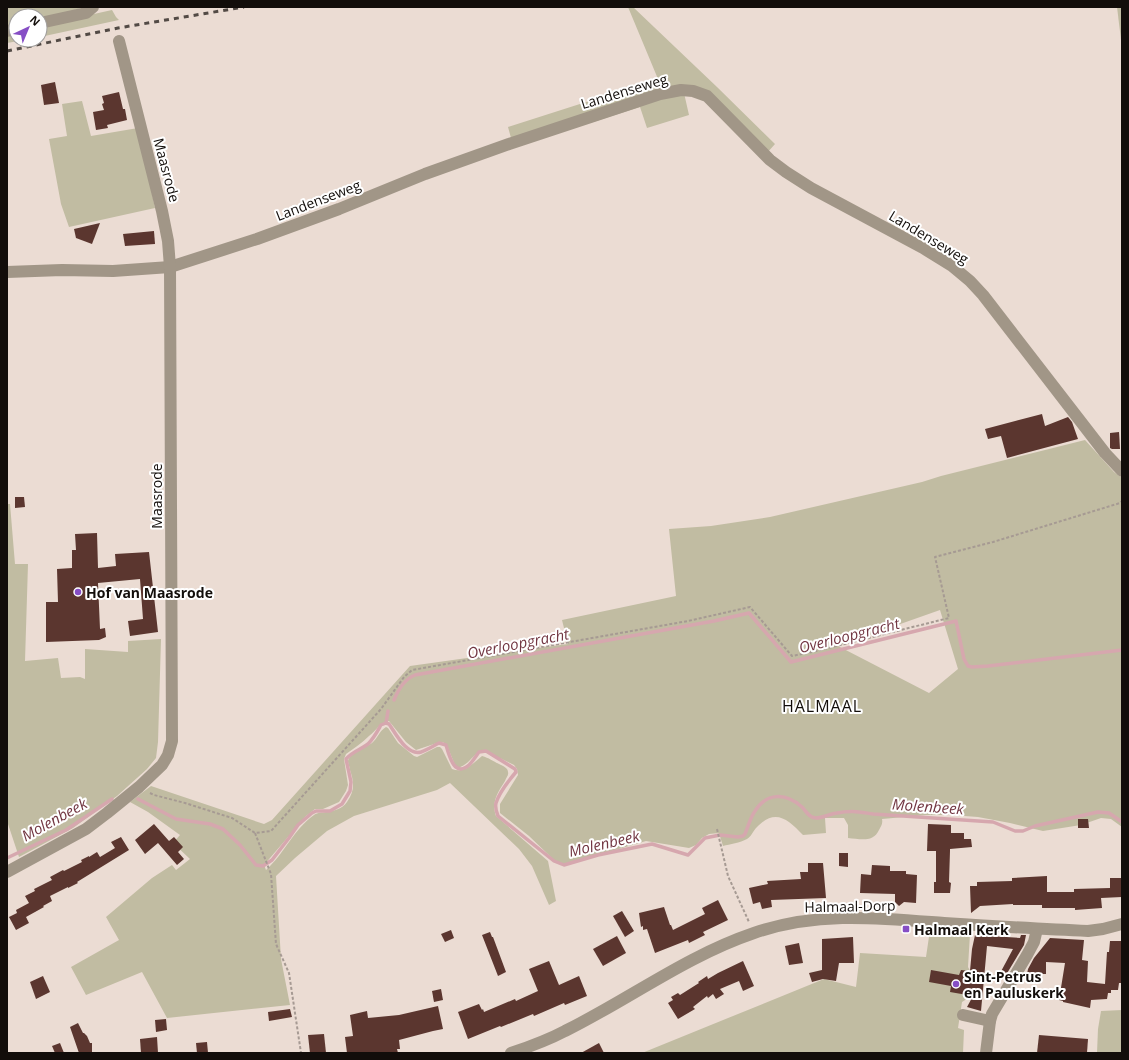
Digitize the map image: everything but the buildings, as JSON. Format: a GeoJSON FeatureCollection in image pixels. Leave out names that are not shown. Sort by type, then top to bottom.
{"type":"FeatureCollection","features":[{"type":"Feature","properties":{"kind":"street"},"geometry":{"type":"LineString","coordinates":[[48,21],[86,12],[93,7]]}},
{"type":"Feature","properties":{"kind":"street","name":"Maasrode"},"geometry":{"type":"LineString","coordinates":[[7,872],[86,829],[107,813],[139,787],[162,765],[168,755],[172,741],[170,267],[168,241],[162,211],[119,42]]}},
{"type":"Feature","properties":{"kind":"street","name":"Landenseweg"},"geometry":{"type":"LineString","coordinates":[[7,272],[113,270],[170,267],[264,237],[425,174],[509,144],[660,94],[681,90],[693,91],[707,96],[770,160],[786,172],[811,188],[923,248],[952,266],[970,281],[1105,453],[1122,471]]}},
{"type":"Feature","properties":{"kind":"street","name":"Halmaal-Dorp"},"geometry":{"type":"LineString","coordinates":[[511,1053],[533,1046],[564,1032],[706,953],[775,926],[824,918],[859,918],[1037,929],[1088,930],[1103,929],[1122,924]]}},
{"type":"Feature","properties":{"kind":"street"},"geometry":{"type":"LineString","coordinates":[[986,1053],[992,1014],[1034,942],[1037,929]]}},
{"type":"Feature","properties":{"kind":"street"},"geometry":{"type":"LineString","coordinates":[[963,1015],[990,1021]]}},
{"type":"Feature","properties":{"kind":"path"},"geometry":{"type":"LineString","coordinates":[[255,834],[271,831],[381,709],[404,677],[412,670],[688,621],[750,607],[792,656],[949,618],[935,557],[993,542],[1120,503],[1122,501]]}},
{"type":"Feature","properties":{"kind":"path"},"geometry":{"type":"LineString","coordinates":[[139,787],[154,795],[232,818],[255,834],[271,874],[276,944],[289,973],[301,1053]]}},
{"type":"Feature","properties":{"kind":"path"},"geometry":{"type":"LineString","coordinates":[[718,831],[728,876],[754,933]]}},
{"type":"Feature","properties":{"kind":"shaded area"},"geometry":{"type":"Polygon","coordinates":[[[7,7],[85,7],[48,18],[48,8],[8,8],[7,28],[7,7]]]}},
{"type":"Feature","properties":{"kind":"shaded area"},"geometry":{"type":"Polygon","coordinates":[[[628,7],[633,7],[775,144],[767,153],[709,96],[684,93],[689,115],[647,128],[640,107],[593,122],[511,138],[508,127],[658,79],[628,7]]]}},
{"type":"Feature","properties":{"kind":"shaded area"},"geometry":{"type":"Polygon","coordinates":[[[1117,7],[1122,7],[1122,48],[1117,7]]]}},
{"type":"Feature","properties":{"kind":"shaded area"},"geometry":{"type":"Polygon","coordinates":[[[112,10],[119,20],[48,35],[48,24],[112,10]]]}},
{"type":"Feature","properties":{"kind":"shaded area"},"geometry":{"type":"Polygon","coordinates":[[[82,101],[91,136],[138,128],[155,208],[69,227],[61,204],[49,139],[67,136],[62,104],[82,101]]]}},
{"type":"Feature","properties":{"kind":"shaded area"},"geometry":{"type":"Polygon","coordinates":[[[1085,440],[1114,472],[1122,478],[1122,827],[1111,819],[1101,818],[1081,825],[1043,831],[978,817],[926,815],[882,819],[882,825],[873,837],[870,839],[862,839],[848,838],[848,825],[844,818],[825,818],[826,833],[803,835],[787,820],[776,817],[764,821],[747,839],[723,846],[719,833],[709,834],[702,838],[696,845],[689,848],[646,841],[564,865],[554,860],[529,836],[500,813],[500,804],[518,775],[517,769],[514,765],[483,750],[461,767],[457,768],[448,748],[443,742],[416,750],[406,742],[389,721],[380,725],[364,741],[346,754],[344,759],[348,785],[339,802],[323,809],[315,809],[306,816],[264,865],[266,870],[301,827],[314,815],[317,813],[335,810],[345,804],[350,798],[353,790],[348,762],[349,758],[354,753],[372,743],[386,727],[398,743],[414,756],[417,757],[440,747],[452,769],[465,769],[482,756],[506,768],[508,775],[498,793],[494,806],[496,816],[548,861],[556,901],[549,905],[532,866],[519,849],[450,783],[437,790],[354,816],[327,831],[276,876],[281,959],[290,1005],[167,1018],[142,972],[86,995],[71,967],[119,940],[106,917],[152,878],[172,865],[176,870],[190,859],[173,843],[180,835],[148,812],[130,802],[151,786],[264,824],[272,820],[410,666],[568,644],[562,620],[676,596],[669,529],[711,526],[770,517],[922,482],[1085,440]],[[940,610],[838,646],[929,693],[958,669],[940,610]]]}},
{"type":"Feature","properties":{"kind":"shaded area"},"geometry":{"type":"Polygon","coordinates":[[[7,504],[10,504],[15,564],[28,564],[25,661],[58,658],[61,678],[80,677],[85,679],[85,649],[128,652],[128,641],[161,639],[158,742],[156,758],[147,769],[117,796],[73,828],[19,857],[7,821],[7,504]]]}},
{"type":"Feature","properties":{"kind":"shaded area"},"geometry":{"type":"Polygon","coordinates":[[[930,930],[970,934],[968,967],[977,984],[973,995],[962,1002],[958,1028],[964,1030],[963,1053],[642,1053],[824,979],[856,987],[860,953],[926,957],[930,930]]]}},
{"type":"Feature","properties":{"kind":"shaded area"},"geometry":{"type":"Polygon","coordinates":[[[1122,1010],[1122,1053],[1097,1053],[1098,1029],[1101,1011],[1122,1010]]]}},
{"type":"Feature","properties":{"kind":"waterway","name":"Overloopgracht"},"geometry":{"type":"LineString","coordinates":[[394,700],[402,685],[415,675],[714,621],[749,613],[791,662],[956,621],[964,659],[968,666],[972,667],[1122,650]]}},
{"type":"Feature","properties":{"kind":"waterway","name":"Overloopgracht"},"geometry":{"type":"LineString","coordinates":[[386,723],[388,711]]}},
{"type":"Feature","properties":{"kind":"waterway","name":"Molenbeek"},"geometry":{"type":"LineString","coordinates":[[138,799],[176,819],[210,824],[223,829],[240,845],[256,865],[263,866],[272,860],[298,825],[312,813],[316,811],[330,811],[342,804],[350,791],[351,782],[346,759],[351,754],[368,744],[381,725],[386,723],[389,724],[402,743],[411,751],[421,752],[439,743],[446,745],[453,764],[460,769],[469,765],[479,752],[486,751],[515,769],[516,772],[497,799],[496,809],[498,816],[554,861],[564,865],[598,855],[652,844],[688,855],[705,838],[720,835],[738,837],[743,836],[753,814],[760,805],[765,800],[777,797],[783,797],[796,802],[814,818],[842,812],[855,812],[993,822],[1015,831],[1023,831],[1035,826],[1098,812],[1109,813],[1122,822]]}},
{"type":"Feature","properties":{"kind":"waterway","name":"Molenbeek"},"geometry":{"type":"LineString","coordinates":[[7,858],[66,830],[112,799]]}},
{"type":"Feature","properties":{"kind":"railway"},"geometry":{"type":"LineString","coordinates":[[7,51],[118,28],[244,7]]}},
{"type":"Feature","properties":{"kind":"place","name":"Hof van Maasrode"},"geometry":{"type":"Point","coordinates":[78,592]}},
{"type":"Feature","properties":{"kind":"place","name":"Halmaal Kerk"},"geometry":{"type":"Point","coordinates":[906,929]}},
{"type":"Feature","properties":{"kind":"place","name":"Sint-Petrus en Pauluskerk"},"geometry":{"type":"Point","coordinates":[956,984]}},
{"type":"Feature","properties":{"kind":"district","name":"HALMAAL"},"geometry":{"type":"Point","coordinates":[822,706]}}]}
